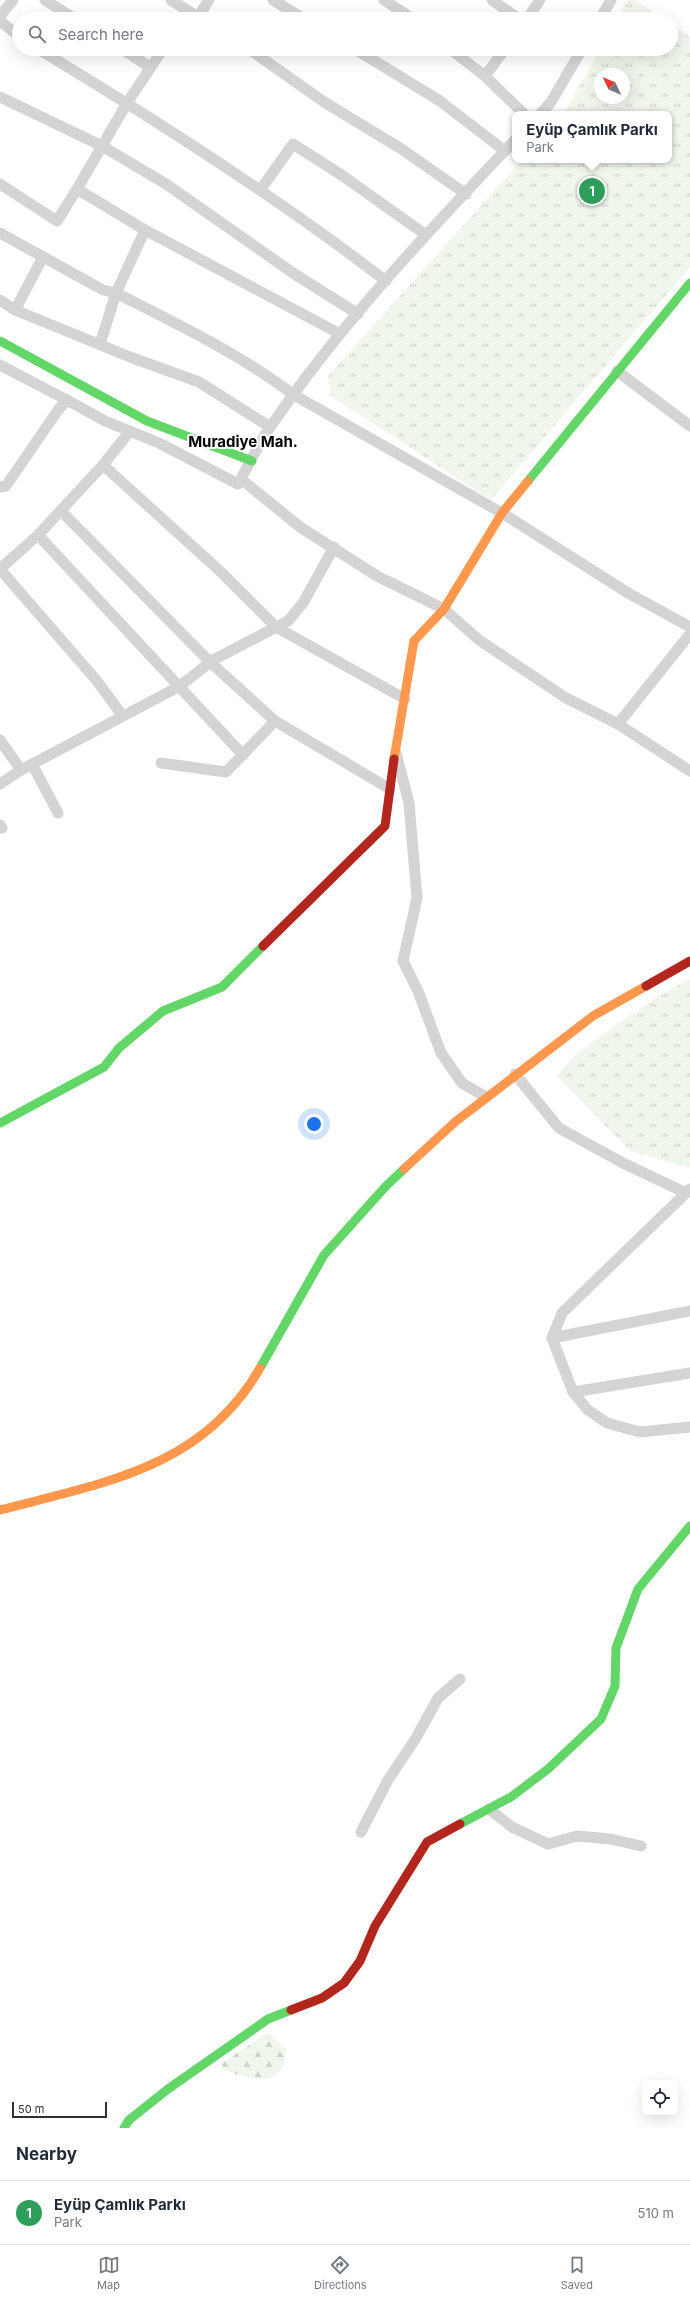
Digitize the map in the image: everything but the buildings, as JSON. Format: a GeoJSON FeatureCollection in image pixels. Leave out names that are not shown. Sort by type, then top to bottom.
{"type":"FeatureCollection","features":[{"type":"Feature","properties":{"kind":"street"},"geometry":{"type":"LineString","coordinates":[[0,16],[13,0]]}},
{"type":"Feature","properties":{"kind":"street"},"geometry":{"type":"LineString","coordinates":[[44,0],[64,12]]}},
{"type":"Feature","properties":{"kind":"street"},"geometry":{"type":"LineString","coordinates":[[170,0],[186,12]]}},
{"type":"Feature","properties":{"kind":"street"},"geometry":{"type":"LineString","coordinates":[[198,12],[209,0]]}},
{"type":"Feature","properties":{"kind":"street"},"geometry":{"type":"LineString","coordinates":[[273,0],[293,12]]}},
{"type":"Feature","properties":{"kind":"street"},"geometry":{"type":"LineString","coordinates":[[384,0],[402,12]]}},
{"type":"Feature","properties":{"kind":"street"},"geometry":{"type":"LineString","coordinates":[[492,0],[509,12]]}},
{"type":"Feature","properties":{"kind":"street"},"geometry":{"type":"LineString","coordinates":[[532,12],[540,0]]}},
{"type":"Feature","properties":{"kind":"street"},"geometry":{"type":"LineString","coordinates":[[604,12],[611,0]]}},
{"type":"Feature","properties":{"kind":"street"},"geometry":{"type":"LineString","coordinates":[[0,21],[12,30]]}},
{"type":"Feature","properties":{"kind":"street"},"geometry":{"type":"LineString","coordinates":[[50,56],[127,103],[261,189],[386,280]]}},
{"type":"Feature","properties":{"kind":"street"},"geometry":{"type":"LineString","coordinates":[[134,56],[150,66]]}},
{"type":"Feature","properties":{"kind":"street"},"geometry":{"type":"LineString","coordinates":[[0,184],[57,221],[127,103],[157,56]]}},
{"type":"Feature","properties":{"kind":"street"},"geometry":{"type":"LineString","coordinates":[[259,56],[324,102],[400,148],[466,194]]}},
{"type":"Feature","properties":{"kind":"street"},"geometry":{"type":"LineString","coordinates":[[366,56],[440,101],[505,151]]}},
{"type":"Feature","properties":{"kind":"street"},"geometry":{"type":"LineString","coordinates":[[459,56],[485,76],[521,111]]}},
{"type":"Feature","properties":{"kind":"street"},"geometry":{"type":"LineString","coordinates":[[485,76],[500,56]]}},
{"type":"Feature","properties":{"kind":"street"},"geometry":{"type":"LineString","coordinates":[[543,111],[551,102],[578,56]]}},
{"type":"Feature","properties":{"kind":"street"},"geometry":{"type":"LineString","coordinates":[[0,97],[102,146],[166,184],[292,273],[358,314]]}},
{"type":"Feature","properties":{"kind":"street"},"geometry":{"type":"LineString","coordinates":[[0,365],[105,421],[158,443],[238,484],[270,427],[340,334],[426,235],[512,143]]}},
{"type":"Feature","properties":{"kind":"street"},"geometry":{"type":"LineString","coordinates":[[261,189],[293,144],[343,176],[426,235]]}},
{"type":"Feature","properties":{"kind":"street"},"geometry":{"type":"LineString","coordinates":[[77,189],[145,230],[340,334]]}},
{"type":"Feature","properties":{"kind":"street"},"geometry":{"type":"LineString","coordinates":[[100,344],[116,293],[145,230]]}},
{"type":"Feature","properties":{"kind":"street"},"geometry":{"type":"LineString","coordinates":[[0,233],[103,290],[116,293],[218,346],[274,379],[294,395],[502,513],[628,593],[690,627]]}},
{"type":"Feature","properties":{"kind":"street"},"geometry":{"type":"LineString","coordinates":[[15,310],[43,257]]}},
{"type":"Feature","properties":{"kind":"street"},"geometry":{"type":"LineString","coordinates":[[0,1123],[66,1089],[104,1067],[119,1048],[163,1011],[222,987],[385,826],[395,753],[414,641],[444,609],[502,513],[690,283]]}},
{"type":"Feature","properties":{"kind":"street"},"geometry":{"type":"LineString","coordinates":[[0,300],[15,310],[130,357],[200,382],[270,427]]}},
{"type":"Feature","properties":{"kind":"street"},"geometry":{"type":"LineString","coordinates":[[0,341],[147,421],[252,460]]}},
{"type":"Feature","properties":{"kind":"street"},"geometry":{"type":"LineString","coordinates":[[617,371],[690,426]]}},
{"type":"Feature","properties":{"kind":"street"},"geometry":{"type":"LineString","coordinates":[[0,487],[6,486],[58,410],[68,400]]}},
{"type":"Feature","properties":{"kind":"street"},"geometry":{"type":"LineString","coordinates":[[122,715],[97,681],[0,569],[38,535],[103,465],[130,432]]}},
{"type":"Feature","properties":{"kind":"street"},"geometry":{"type":"LineString","coordinates":[[103,465],[199,552],[276,627],[405,699]]}},
{"type":"Feature","properties":{"kind":"street"},"geometry":{"type":"LineString","coordinates":[[241,479],[300,527],[334,547],[377,576],[444,609],[479,640],[560,694],[618,724],[690,771]]}},
{"type":"Feature","properties":{"kind":"street"},"geometry":{"type":"LineString","coordinates":[[60,511],[210,662],[275,721],[390,789]]}},
{"type":"Feature","properties":{"kind":"street"},"geometry":{"type":"LineString","coordinates":[[38,535],[244,754]]}},
{"type":"Feature","properties":{"kind":"street"},"geometry":{"type":"LineString","coordinates":[[0,784],[21,770],[122,715],[180,686],[210,662],[288,621],[303,603],[334,547]]}},
{"type":"Feature","properties":{"kind":"street"},"geometry":{"type":"LineString","coordinates":[[618,724],[690,634]]}},
{"type":"Feature","properties":{"kind":"street"},"geometry":{"type":"LineString","coordinates":[[161,763],[226,772],[275,721]]}},
{"type":"Feature","properties":{"kind":"street"},"geometry":{"type":"LineString","coordinates":[[0,740],[21,770]]}},
{"type":"Feature","properties":{"kind":"street"},"geometry":{"type":"LineString","coordinates":[[395,753],[409,803],[417,898],[403,961],[418,991],[441,1053],[462,1082],[486,1097]]}},
{"type":"Feature","properties":{"kind":"street"},"geometry":{"type":"LineString","coordinates":[[32,764],[58,813]]}},
{"type":"Feature","properties":{"kind":"street"},"geometry":{"type":"LineString","coordinates":[[0,1510],[112,1481],[166,1459],[209,1431],[246,1392],[324,1255],[386,1186],[455,1122],[515,1074],[593,1016],[690,961]]}},
{"type":"Feature","properties":{"kind":"street"},"geometry":{"type":"LineString","coordinates":[[515,1074],[558,1128],[623,1163],[688,1191],[562,1313],[552,1338],[573,1392],[588,1410],[607,1423],[640,1432],[690,1427]]}},
{"type":"Feature","properties":{"kind":"street"},"geometry":{"type":"LineString","coordinates":[[552,1338],[690,1311]]}},
{"type":"Feature","properties":{"kind":"street"},"geometry":{"type":"LineString","coordinates":[[573,1392],[690,1373]]}},
{"type":"Feature","properties":{"kind":"street"},"geometry":{"type":"LineString","coordinates":[[124,2128],[129,2120],[168,2089],[210,2062],[268,2019],[322,1998],[344,1984],[360,1961],[375,1926],[427,1842],[512,1797],[548,1769],[601,1719],[615,1686],[616,1648],[638,1589],[690,1526]]}},
{"type":"Feature","properties":{"kind":"street"},"geometry":{"type":"LineString","coordinates":[[361,1832],[388,1780],[416,1738],[438,1698],[460,1679]]}},
{"type":"Feature","properties":{"kind":"street"},"geometry":{"type":"LineString","coordinates":[[489,1809],[512,1827],[548,1844],[577,1836],[611,1839],[641,1846]]}},
{"type":"Feature","properties":{"kind":"green space"},"geometry":{"type":"Polygon","coordinates":[[[627,0],[635,0],[653,12],[621,12],[627,0]]]}},
{"type":"Feature","properties":{"kind":"green space"},"geometry":{"type":"Polygon","coordinates":[[[678,29],[690,37],[690,267],[491,500],[331,396],[328,376],[519,163],[672,163],[672,111],[566,111],[596,56],[678,56],[678,29]]]}},
{"type":"Feature","properties":{"kind":"green space"},"geometry":{"type":"Polygon","coordinates":[[[690,979],[690,1168],[630,1151],[557,1076],[578,1052],[657,997],[690,979]]]}},
{"type":"Feature","properties":{"kind":"green space"},"geometry":{"type":"Polygon","coordinates":[[[268,2033],[286,2049],[283,2066],[276,2075],[270,2078],[256,2079],[235,2074],[220,2064],[268,2033]]]}},
{"type":"Feature","properties":{"kind":"traffic: fast"},"geometry":{"type":"LineString","coordinates":[[528,481],[690,283]]}},
{"type":"Feature","properties":{"kind":"traffic: fast"},"geometry":{"type":"LineString","coordinates":[[0,341],[147,421],[252,461]]}},
{"type":"Feature","properties":{"kind":"traffic: fast"},"geometry":{"type":"LineString","coordinates":[[0,1123],[104,1067],[119,1048],[163,1011],[222,987],[263,946]]}},
{"type":"Feature","properties":{"kind":"traffic: fast"},"geometry":{"type":"LineString","coordinates":[[260,1368],[324,1255],[386,1186],[404,1169]]}},
{"type":"Feature","properties":{"kind":"traffic: fast"},"geometry":{"type":"LineString","coordinates":[[460,1824],[511,1797],[548,1769],[601,1719],[615,1686],[616,1648],[638,1589],[690,1526]]}},
{"type":"Feature","properties":{"kind":"traffic: fast"},"geometry":{"type":"LineString","coordinates":[[124,2128],[129,2120],[168,2089],[268,2019],[291,2010]]}},
{"type":"Feature","properties":{"kind":"traffic: slow"},"geometry":{"type":"LineString","coordinates":[[394,759],[414,641],[444,609],[502,513],[528,481]]}},
{"type":"Feature","properties":{"kind":"traffic: slow"},"geometry":{"type":"LineString","coordinates":[[404,1169],[455,1122],[593,1016],[646,986]]}},
{"type":"Feature","properties":{"kind":"traffic: slow"},"geometry":{"type":"LineString","coordinates":[[0,1510],[112,1480],[147,1466],[180,1450],[210,1429],[237,1402],[260,1368]]}},
{"type":"Feature","properties":{"kind":"traffic: jam"},"geometry":{"type":"LineString","coordinates":[[263,946],[385,826],[394,759]]}},
{"type":"Feature","properties":{"kind":"traffic: jam"},"geometry":{"type":"LineString","coordinates":[[646,986],[690,961]]}},
{"type":"Feature","properties":{"kind":"traffic: jam"},"geometry":{"type":"LineString","coordinates":[[291,2010],[322,1998],[344,1983],[360,1961],[375,1926],[427,1842],[460,1824]]}},
{"type":"Feature","properties":{"kind":"place","name":"Eyüp Çamlık Parkı"},"geometry":{"type":"Point","coordinates":[592,191]}},
{"type":"Feature","properties":{"kind":"district","name":"Muradiye Mah."},"geometry":{"type":"Point","coordinates":[243,441]}}]}
